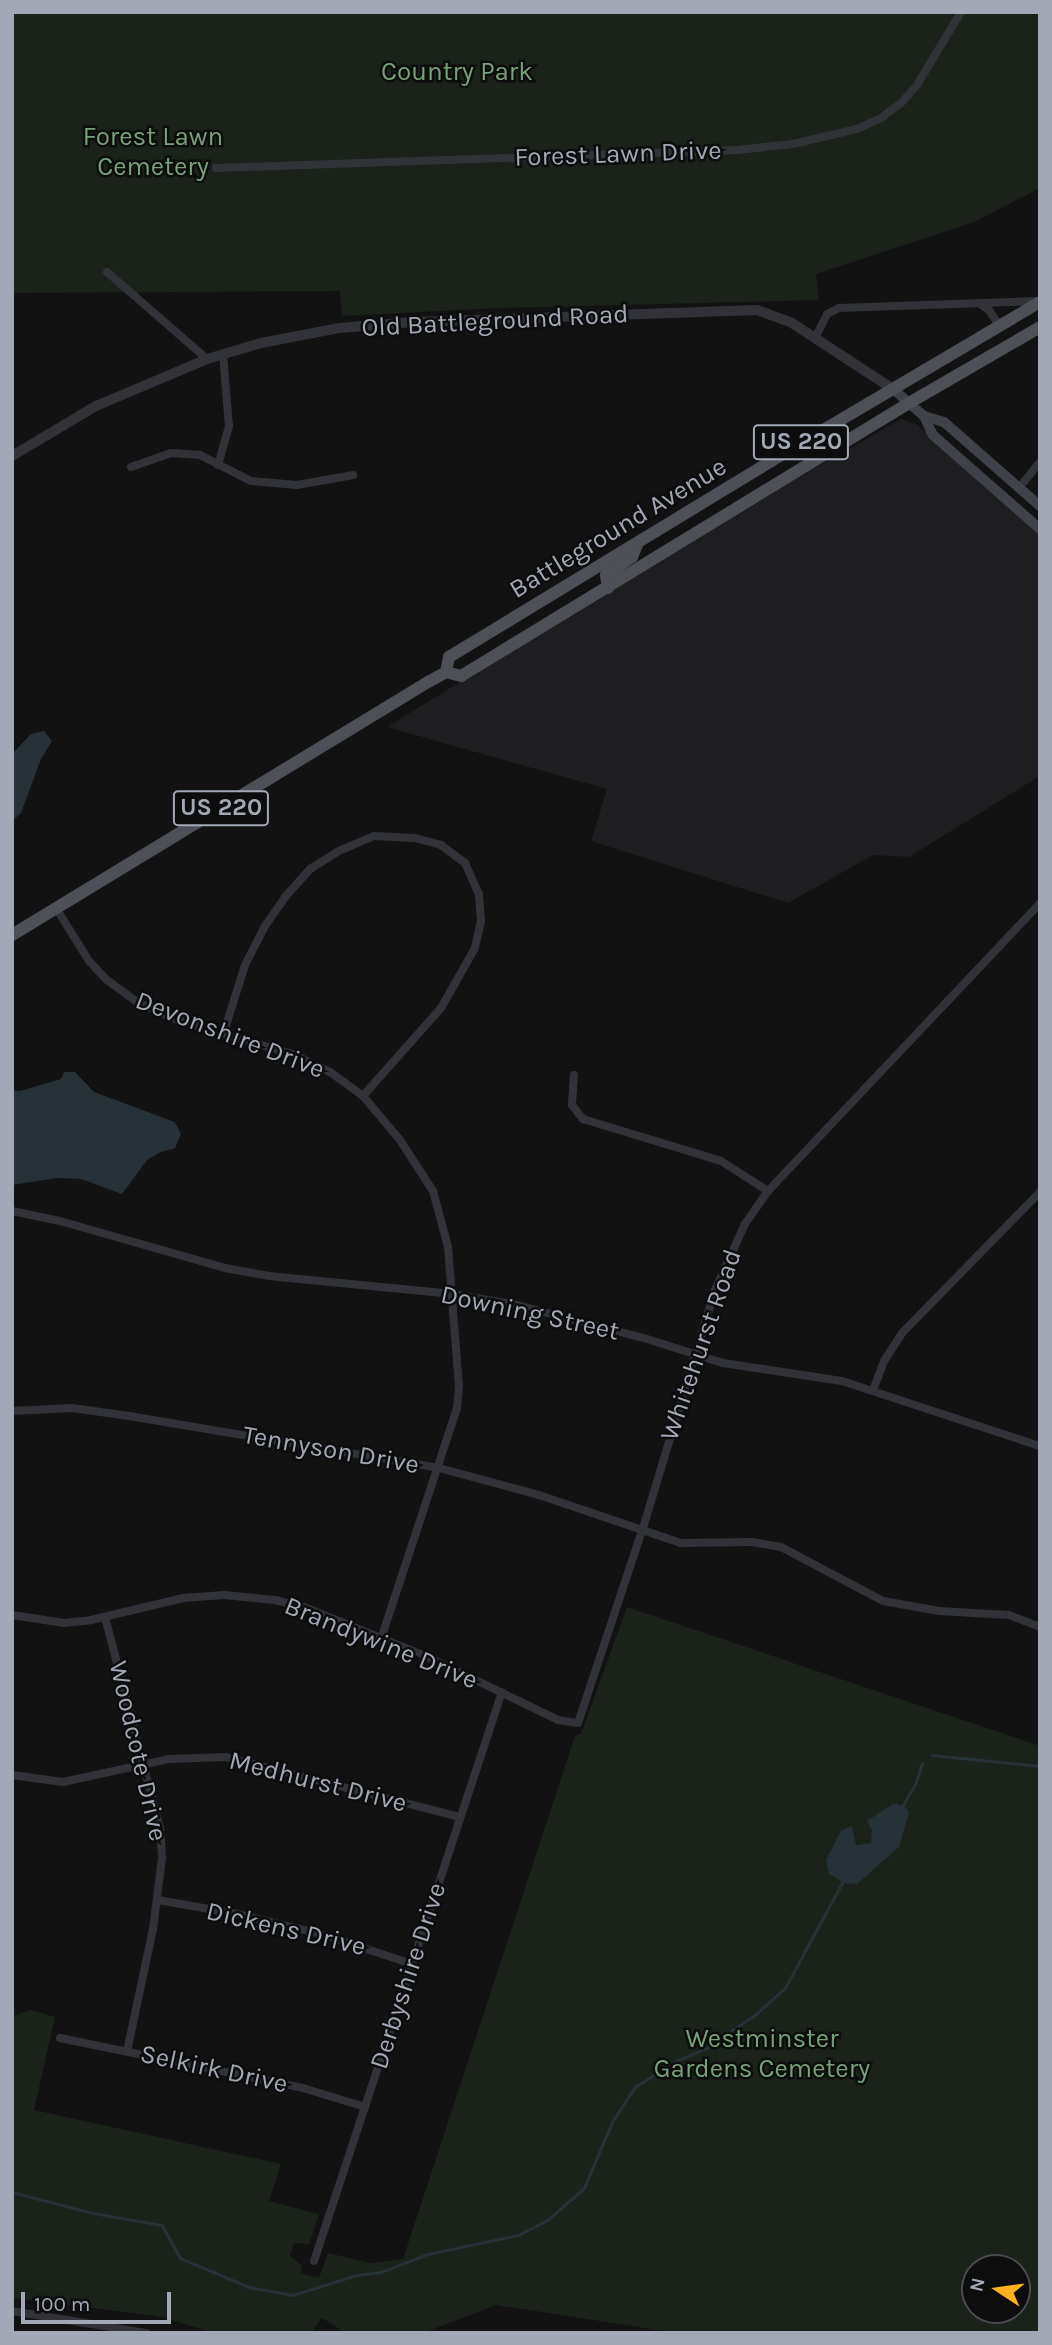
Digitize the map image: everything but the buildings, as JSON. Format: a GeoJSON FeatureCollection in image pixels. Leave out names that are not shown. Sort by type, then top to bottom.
{"type":"FeatureCollection","features":[{"type":"Feature","properties":{"kind":"main road","name":"Battleground Avenue"},"geometry":{"type":"LineString","coordinates":[[446,672],[449,657],[1040,301]]}},
{"type":"Feature","properties":{"kind":"main road","name":"Battleground Avenue"},"geometry":{"type":"LineString","coordinates":[[12,935],[446,672],[461,676],[909,403],[1040,327]]}},
{"type":"Feature","properties":{"kind":"main road"},"geometry":{"type":"LineString","coordinates":[[893,389],[925,416],[944,422],[1040,506]]}},
{"type":"Feature","properties":{"kind":"main road"},"geometry":{"type":"LineString","coordinates":[[925,416],[933,435],[1040,529]]}},
{"type":"Feature","properties":{"kind":"main road"},"geometry":{"type":"LineString","coordinates":[[608,588],[606,575],[632,556],[638,542]]}},
{"type":"Feature","properties":{"kind":"street","name":"Forest Lawn Drive"},"geometry":{"type":"LineString","coordinates":[[216,168],[737,150],[793,144],[857,130],[881,118],[901,103],[917,85],[947,30],[961,12]]}},
{"type":"Feature","properties":{"kind":"street"},"geometry":{"type":"LineString","coordinates":[[107,272],[207,359]]}},
{"type":"Feature","properties":{"kind":"street"},"geometry":{"type":"LineString","coordinates":[[815,338],[824,318],[834,309],[1040,301]]}},
{"type":"Feature","properties":{"kind":"street"},"geometry":{"type":"LineString","coordinates":[[980,304],[989,310],[1000,327]]}},
{"type":"Feature","properties":{"kind":"street","name":"Old Battleground Road"},"geometry":{"type":"LineString","coordinates":[[12,456],[96,406],[207,359],[261,344],[353,327],[681,312],[767,312],[815,338],[893,389]]}},
{"type":"Feature","properties":{"kind":"street"},"geometry":{"type":"LineString","coordinates":[[218,465],[229,426],[223,355]]}},
{"type":"Feature","properties":{"kind":"street"},"geometry":{"type":"LineString","coordinates":[[131,467],[171,453],[200,455],[251,481],[297,485],[353,475]]}},
{"type":"Feature","properties":{"kind":"street"},"geometry":{"type":"LineString","coordinates":[[1019,488],[1040,462]]}},
{"type":"Feature","properties":{"kind":"street"},"geometry":{"type":"LineString","coordinates":[[224,1032],[245,965],[265,926],[285,897],[310,869],[341,850],[374,836],[415,838],[441,845],[466,863],[479,894],[481,921],[475,948],[441,1008],[363,1096]]}},
{"type":"Feature","properties":{"kind":"street","name":"Whitehurst Road"},"geometry":{"type":"LineString","coordinates":[[578,1723],[730,1251],[768,1191],[1040,903]]}},
{"type":"Feature","properties":{"kind":"street","name":"Devonshire Drive"},"geometry":{"type":"LineString","coordinates":[[56,908],[89,961],[123,993],[166,1016],[295,1055],[330,1072],[363,1096],[400,1140],[433,1191],[443,1219],[453,1294],[459,1386],[457,1408],[381,1639]]}},
{"type":"Feature","properties":{"kind":"street"},"geometry":{"type":"LineString","coordinates":[[574,1075],[572,1105],[583,1119],[721,1161],[768,1191]]}},
{"type":"Feature","properties":{"kind":"street"},"geometry":{"type":"LineString","coordinates":[[873,1390],[884,1361],[902,1333],[1040,1192]]}},
{"type":"Feature","properties":{"kind":"street","name":"Downing Street"},"geometry":{"type":"LineString","coordinates":[[12,1211],[61,1221],[225,1268],[269,1276],[453,1294],[517,1305],[745,1368],[820,1376],[873,1390],[1040,1446]]}},
{"type":"Feature","properties":{"kind":"street","name":"Tennyson Drive"},"geometry":{"type":"LineString","coordinates":[[12,1410],[72,1408],[439,1468],[540,1495],[681,1543],[752,1542],[780,1547],[883,1601],[939,1611],[1009,1615],[1040,1628]]}},
{"type":"Feature","properties":{"kind":"street","name":"Brandywine Drive"},"geometry":{"type":"LineString","coordinates":[[12,1615],[64,1623],[105,1617],[183,1598],[243,1596],[292,1603],[502,1692],[558,1720],[578,1723]]}},
{"type":"Feature","properties":{"kind":"street","name":"Woodcote Drive"},"geometry":{"type":"LineString","coordinates":[[105,1617],[160,1828],[162,1858],[158,1900],[127,2051]]}},
{"type":"Feature","properties":{"kind":"street","name":"Derbyshire Drive"},"geometry":{"type":"LineString","coordinates":[[314,2261],[502,1692]]}},
{"type":"Feature","properties":{"kind":"street","name":"Medhurst Drive"},"geometry":{"type":"LineString","coordinates":[[12,1775],[63,1782],[187,1757],[226,1757],[459,1817]]}},
{"type":"Feature","properties":{"kind":"street","name":"Dickens Drive"},"geometry":{"type":"LineString","coordinates":[[158,1900],[310,1931],[412,1964]]}},
{"type":"Feature","properties":{"kind":"street","name":"Selkirk Drive"},"geometry":{"type":"LineString","coordinates":[[60,2038],[303,2088],[365,2107]]}},
{"type":"Feature","properties":{"kind":"street"},"geometry":{"type":"LineString","coordinates":[[12,2311],[147,2333]]}},
{"type":"Feature","properties":{"kind":"shaded area"},"geometry":{"type":"Polygon","coordinates":[[[901,419],[916,424],[1040,531],[1040,776],[909,857],[873,855],[788,903],[591,841],[607,789],[387,727],[715,525],[901,419]]]}},
{"type":"Feature","properties":{"kind":"shaded area"},"geometry":{"type":"Polygon","coordinates":[[[44,731],[52,741],[41,759],[21,813],[12,821],[12,754],[31,734],[44,731]]]}},
{"type":"Feature","properties":{"kind":"shaded area"},"geometry":{"type":"Polygon","coordinates":[[[64,1072],[75,1072],[94,1092],[175,1122],[181,1134],[175,1148],[147,1160],[122,1194],[81,1179],[57,1178],[12,1185],[12,1090],[20,1091],[61,1079],[64,1072]]]}},
{"type":"Feature","properties":{"kind":"shaded area"},"geometry":{"type":"Polygon","coordinates":[[[894,1803],[905,1807],[909,1813],[899,1847],[857,1884],[844,1883],[829,1874],[826,1860],[841,1831],[852,1826],[856,1845],[871,1843],[872,1830],[867,1821],[894,1803]]]}},
{"type":"Feature","properties":{"kind":"green space","name":"Forest Lawn Cemetery"},"geometry":{"type":"Polygon","coordinates":[[[12,12],[1040,12],[1040,188],[974,222],[816,274],[819,300],[500,308],[342,316],[340,291],[12,293],[12,12]]]}},
{"type":"Feature","properties":{"kind":"green space","name":"Westminster Gardens Cemetery"},"geometry":{"type":"Polygon","coordinates":[[[627,1607],[1040,1746],[1040,2333],[677,2333],[496,2305],[423,2333],[346,2333],[322,2318],[311,2333],[216,2333],[157,2316],[12,2298],[12,2016],[31,2010],[55,2017],[34,2110],[281,2164],[269,2201],[319,2214],[309,2244],[294,2243],[290,2256],[302,2266],[300,2273],[319,2278],[328,2253],[371,2263],[403,2259],[575,1736],[581,1734],[627,1607]]]}},
{"type":"Feature","properties":{"kind":"waterway"},"geometry":{"type":"LineString","coordinates":[[932,1755],[1040,1766]]}},
{"type":"Feature","properties":{"kind":"waterway"},"geometry":{"type":"LineString","coordinates":[[901,1808],[915,1785],[922,1764]]}},
{"type":"Feature","properties":{"kind":"waterway"},"geometry":{"type":"LineString","coordinates":[[12,2192],[93,2213],[162,2225],[180,2258],[249,2287],[293,2295],[357,2275],[381,2272],[428,2254],[518,2235],[549,2219],[584,2188],[612,2122],[635,2087],[676,2061],[706,2048],[756,2014],[785,1988],[843,1881]]}},
{"type":"Feature","properties":{"kind":"park label","name":"Country Park"},"geometry":{"type":"Point","coordinates":[457,72]}}]}
